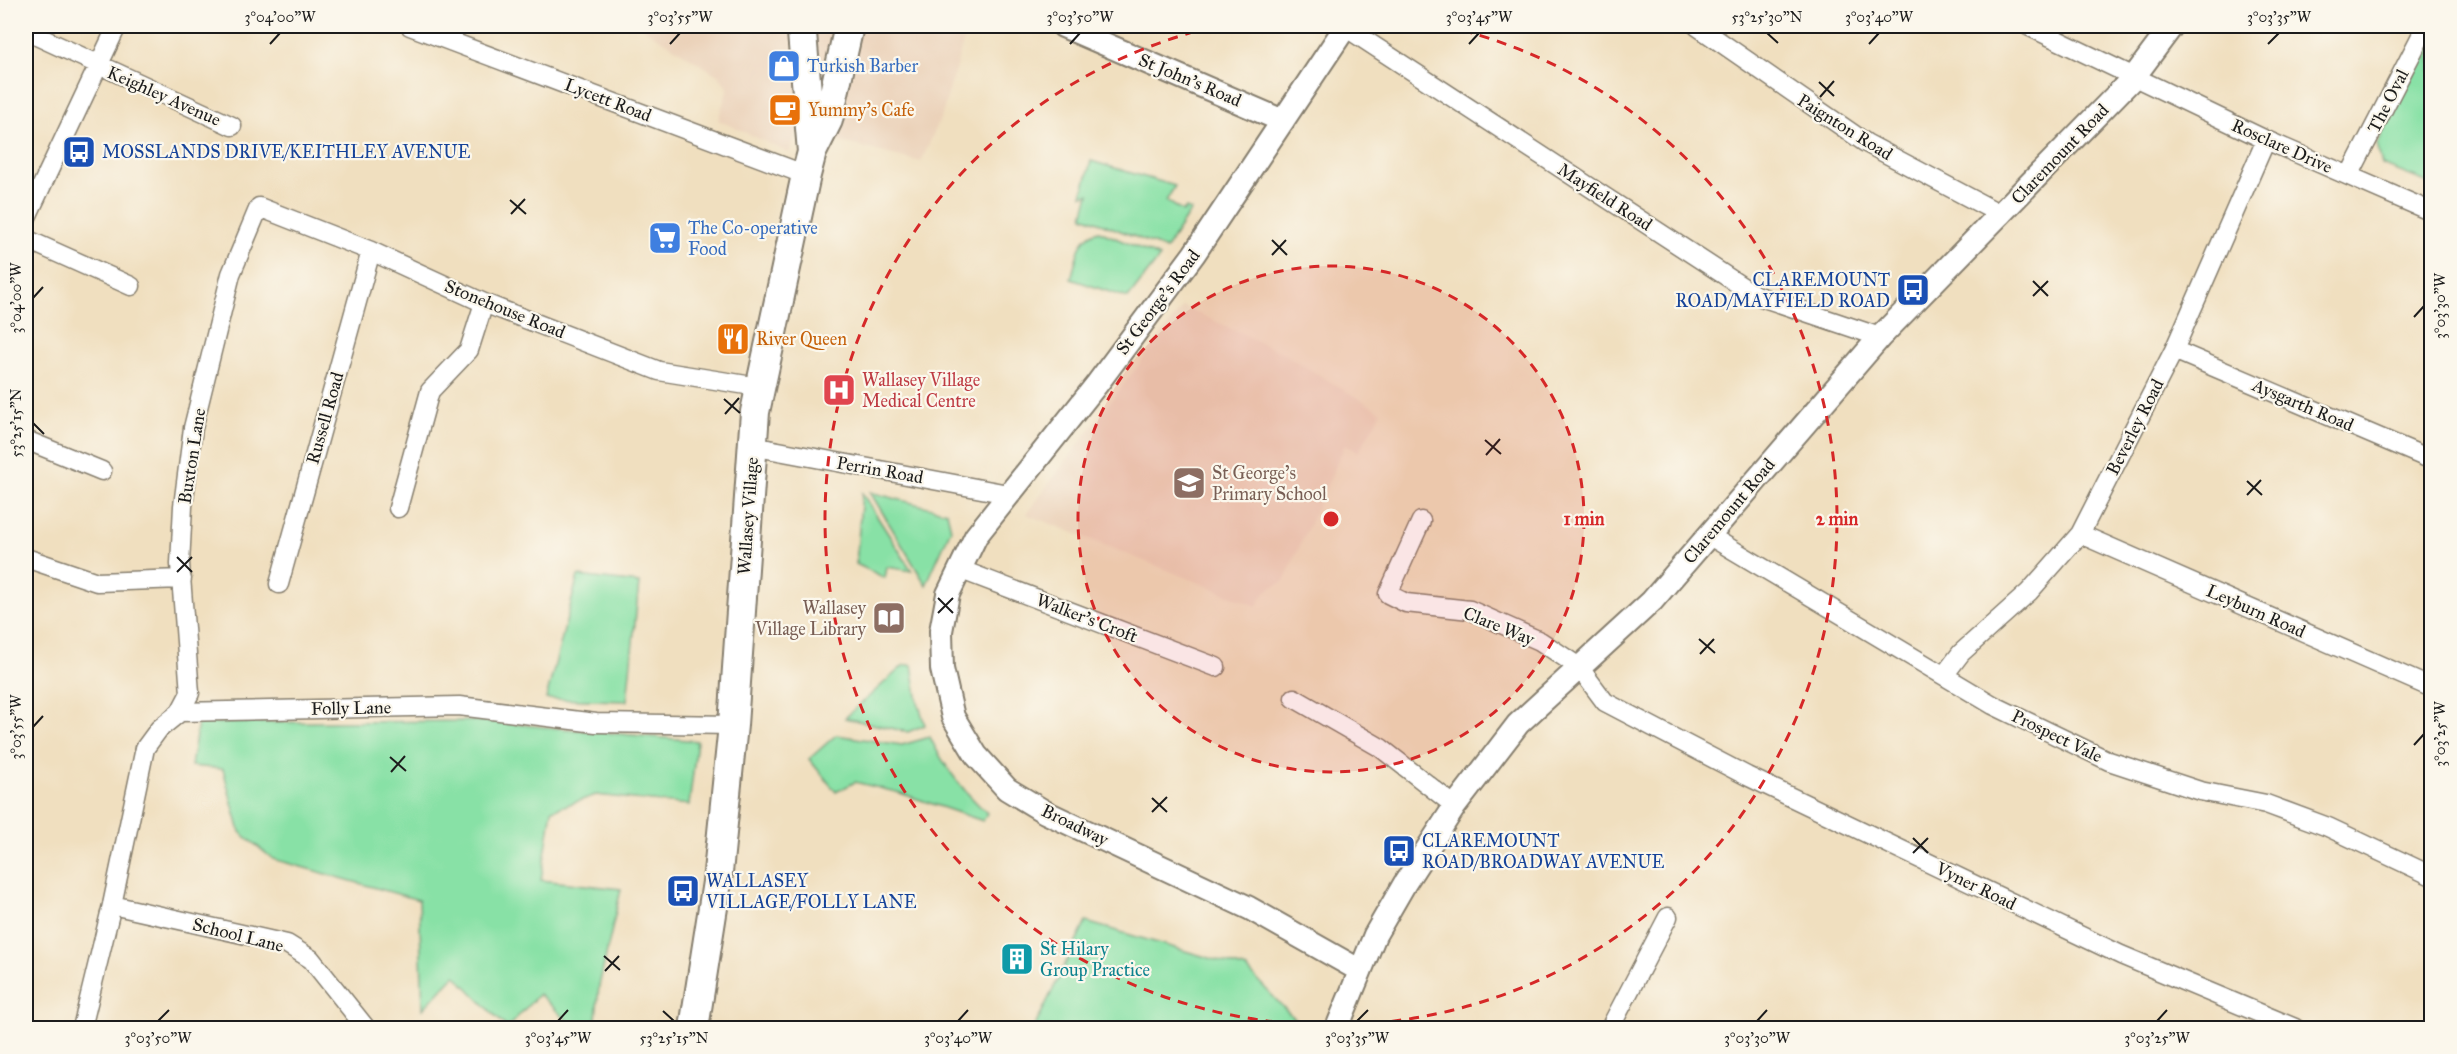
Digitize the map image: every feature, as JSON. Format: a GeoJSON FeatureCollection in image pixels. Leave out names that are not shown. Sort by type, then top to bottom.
{"type":"FeatureCollection","features":[{"type":"Feature","properties":{"kind":"main road"},"geometry":{"type":"LineString","coordinates":[[794,29],[817,33],[837,26]]}},
{"type":"Feature","properties":{"kind":"main road","name":"Wallasey Village"},"geometry":{"type":"LineString","coordinates":[[694,1029],[717,882],[733,725],[752,446],[759,387],[809,163],[828,120],[849,26]]}},
{"type":"Feature","properties":{"kind":"main road","name":"Wallasey Village"},"geometry":{"type":"LineString","coordinates":[[794,29],[809,163]]}},
{"type":"Feature","properties":{"kind":"street"},"geometry":{"type":"LineString","coordinates":[[26,219],[117,26]]}},
{"type":"Feature","properties":{"kind":"street","name":"Lycett Road"},"geometry":{"type":"LineString","coordinates":[[410,26],[809,163]]}},
{"type":"Feature","properties":{"kind":"street","name":"St John's Road"},"geometry":{"type":"LineString","coordinates":[[1064,26],[1283,120]]}},
{"type":"Feature","properties":{"kind":"street","name":"St George's Road"},"geometry":{"type":"LineString","coordinates":[[958,569],[976,536],[1096,384],[1194,254],[1345,26]]}},
{"type":"Feature","properties":{"kind":"street","name":"Mayfield Road"},"geometry":{"type":"LineString","coordinates":[[1345,26],[1755,295],[1880,337]]}},
{"type":"Feature","properties":{"kind":"street","name":"Paignton Road"},"geometry":{"type":"LineString","coordinates":[[1696,26],[1866,144],[2002,215]]}},
{"type":"Feature","properties":{"kind":"street","name":"Rosclare Drive"},"geometry":{"type":"LineString","coordinates":[[2028,26],[2266,140],[2432,212]]}},
{"type":"Feature","properties":{"kind":"street","name":"Claremount Road"},"geometry":{"type":"LineString","coordinates":[[1339,1028],[1359,970],[1375,935],[1405,884],[1455,806],[1518,724],[1653,601],[1880,337],[2002,215],[2134,77],[2172,26]]}},
{"type":"Feature","properties":{"kind":"street","name":"The Oval"},"geometry":{"type":"LineString","coordinates":[[2349,176],[2426,26]]}},
{"type":"Feature","properties":{"kind":"street","name":"Keighley Avenue"},"geometry":{"type":"LineString","coordinates":[[26,31],[232,126]]}},
{"type":"Feature","properties":{"kind":"street","name":"Beverley Road"},"geometry":{"type":"LineString","coordinates":[[1944,674],[1961,653],[2029,592],[2080,534],[2174,350],[2266,140]]}},
{"type":"Feature","properties":{"kind":"street","name":"Stonehouse Road"},"geometry":{"type":"LineString","coordinates":[[259,207],[372,251],[484,303],[659,371],[759,387]]}},
{"type":"Feature","properties":{"kind":"street","name":"Buxton Lane"},"geometry":{"type":"LineString","coordinates":[[180,712],[190,693],[182,579],[183,506],[193,428],[231,274],[259,207]]}},
{"type":"Feature","properties":{"kind":"street"},"geometry":{"type":"LineString","coordinates":[[26,239],[131,286]]}},
{"type":"Feature","properties":{"kind":"street","name":"Russell Road"},"geometry":{"type":"LineString","coordinates":[[279,584],[372,251]]}},
{"type":"Feature","properties":{"kind":"street"},"geometry":{"type":"LineString","coordinates":[[398,508],[430,391],[469,350],[484,303]]}},
{"type":"Feature","properties":{"kind":"street","name":"Aysgarth Road"},"geometry":{"type":"LineString","coordinates":[[2174,350],[2432,460]]}},
{"type":"Feature","properties":{"kind":"street"},"geometry":{"type":"LineString","coordinates":[[26,440],[102,471]]}},
{"type":"Feature","properties":{"kind":"street","name":"Perrin Road"},"geometry":{"type":"LineString","coordinates":[[752,446],[1008,494]]}},
{"type":"Feature","properties":{"kind":"street","name":"Clare Way"},"geometry":{"type":"LineString","coordinates":[[1421,521],[1388,594],[1406,603],[1470,610],[1540,641],[1579,667]]}},
{"type":"Feature","properties":{"kind":"street","name":"Leyburn Road"},"geometry":{"type":"LineString","coordinates":[[2080,534],[2432,688]]}},
{"type":"Feature","properties":{"kind":"street","name":"Prospect Vale"},"geometry":{"type":"LineString","coordinates":[[1708,535],[1993,705],[2109,761],[2200,790],[2266,804],[2328,827],[2432,876]]}},
{"type":"Feature","properties":{"kind":"street"},"geometry":{"type":"LineString","coordinates":[[26,558],[97,582],[182,579]]}},
{"type":"Feature","properties":{"kind":"street","name":"Walker's Croft"},"geometry":{"type":"LineString","coordinates":[[958,569],[1216,667]]}},
{"type":"Feature","properties":{"kind":"street","name":"Broadway"},"geometry":{"type":"LineString","coordinates":[[958,569],[944,611],[941,631],[942,669],[953,717],[976,754],[1007,789],[1045,812],[1249,908],[1359,970]]}},
{"type":"Feature","properties":{"kind":"street","name":"Vyner Road"},"geometry":{"type":"LineString","coordinates":[[1579,667],[1605,702],[1747,776],[2121,955],[2295,1029]]}},
{"type":"Feature","properties":{"kind":"street"},"geometry":{"type":"LineString","coordinates":[[1294,698],[1382,748],[1455,806]]}},
{"type":"Feature","properties":{"kind":"street","name":"Folly Lane"},"geometry":{"type":"LineString","coordinates":[[180,712],[459,706],[596,723],[733,725]]}},
{"type":"Feature","properties":{"kind":"street"},"geometry":{"type":"LineString","coordinates":[[82,1029],[112,905],[145,748],[159,729],[180,712]]}},
{"type":"Feature","properties":{"kind":"street","name":"School Lane"},"geometry":{"type":"LineString","coordinates":[[112,905],[287,945],[311,959],[366,1029]]}},
{"type":"Feature","properties":{"kind":"street"},"geometry":{"type":"LineString","coordinates":[[1610,1029],[1668,917]]}},
{"type":"Feature","properties":{"kind":"shaded area"},"geometry":{"type":"Polygon","coordinates":[[[640,26],[968,26],[942,115],[921,162],[797,131],[789,153],[718,120],[728,88],[719,76],[640,26]]]}},
{"type":"Feature","properties":{"kind":"shaded area","name":"St George's Primary School"},"geometry":{"type":"Polygon","coordinates":[[[1183,306],[1283,353],[1381,412],[1359,452],[1345,445],[1284,581],[1266,591],[1257,606],[1026,514],[1183,306]]]}},
{"type":"Feature","properties":{"kind":"green space"},"geometry":{"type":"Polygon","coordinates":[[[2431,38],[2431,184],[2382,165],[2377,144],[2431,38]]]}},
{"type":"Feature","properties":{"kind":"green space"},"geometry":{"type":"Polygon","coordinates":[[[1091,161],[1175,186],[1166,201],[1183,212],[1186,208],[1191,210],[1166,249],[1083,216],[1089,194],[1082,195],[1091,161]]]}},
{"type":"Feature","properties":{"kind":"green space"},"geometry":{"type":"Polygon","coordinates":[[[1099,231],[1160,257],[1128,298],[1071,279],[1082,243],[1099,231]]]}},
{"type":"Feature","properties":{"kind":"green space"},"geometry":{"type":"Polygon","coordinates":[[[870,492],[947,512],[951,529],[926,585],[870,492]]]}},
{"type":"Feature","properties":{"kind":"green space"},"geometry":{"type":"Polygon","coordinates":[[[862,493],[912,571],[887,567],[885,578],[856,564],[862,493]]]}},
{"type":"Feature","properties":{"kind":"green space"},"geometry":{"type":"Polygon","coordinates":[[[578,576],[639,583],[627,701],[546,699],[578,576]]]}},
{"type":"Feature","properties":{"kind":"green space"},"geometry":{"type":"Polygon","coordinates":[[[904,665],[912,665],[918,702],[925,725],[908,732],[845,718],[904,665]]]}},
{"type":"Feature","properties":{"kind":"green space"},"geometry":{"type":"Polygon","coordinates":[[[481,721],[697,741],[689,805],[596,795],[552,810],[541,880],[621,889],[599,986],[595,1028],[575,1028],[539,994],[507,1028],[455,975],[423,1009],[419,900],[273,859],[240,832],[223,769],[191,766],[198,723],[481,721]]]}},
{"type":"Feature","properties":{"kind":"green space"},"geometry":{"type":"Polygon","coordinates":[[[836,735],[902,745],[930,737],[954,778],[987,813],[983,821],[900,793],[855,782],[836,792],[809,759],[836,735]]]}},
{"type":"Feature","properties":{"kind":"green space"},"geometry":{"type":"Polygon","coordinates":[[[1086,922],[1247,969],[1303,1028],[1034,1028],[1086,922]]]}},
{"type":"Feature","properties":{"kind":"place","name":"Turkish Barber"},"geometry":{"type":"Point","coordinates":[784,66]}},
{"type":"Feature","properties":{"kind":"place","name":"Yummy's Cafe"},"geometry":{"type":"Point","coordinates":[785,110]}},
{"type":"Feature","properties":{"kind":"place","name":"MOSSLANDS DRIVE/KEITHLEY AVENUE"},"geometry":{"type":"Point","coordinates":[79,152]}},
{"type":"Feature","properties":{"kind":"place","name":"The Co-operative Food"},"geometry":{"type":"Point","coordinates":[665,238]}},
{"type":"Feature","properties":{"kind":"place","name":"CLAREMOUNT ROAD/MAYFIELD ROAD"},"geometry":{"type":"Point","coordinates":[1913,290]}},
{"type":"Feature","properties":{"kind":"place","name":"River Queen"},"geometry":{"type":"Point","coordinates":[733,339]}},
{"type":"Feature","properties":{"kind":"place","name":"Wallasey Village Medical Centre"},"geometry":{"type":"Point","coordinates":[839,390]}},
{"type":"Feature","properties":{"kind":"place","name":"St George's Primary School"},"geometry":{"type":"Point","coordinates":[1189,483]}},
{"type":"Feature","properties":{"kind":"place","name":"Wallasey Village Library"},"geometry":{"type":"Point","coordinates":[889,618]}},
{"type":"Feature","properties":{"kind":"place","name":"CLAREMOUNT ROAD/BROADWAY AVENUE"},"geometry":{"type":"Point","coordinates":[1399,851]}},
{"type":"Feature","properties":{"kind":"place","name":"WALLASEY VILLAGE/FOLLY LANE"},"geometry":{"type":"Point","coordinates":[683,891]}},
{"type":"Feature","properties":{"kind":"place","name":"St Hilary Group Practice"},"geometry":{"type":"Point","coordinates":[1017,959]}}]}
